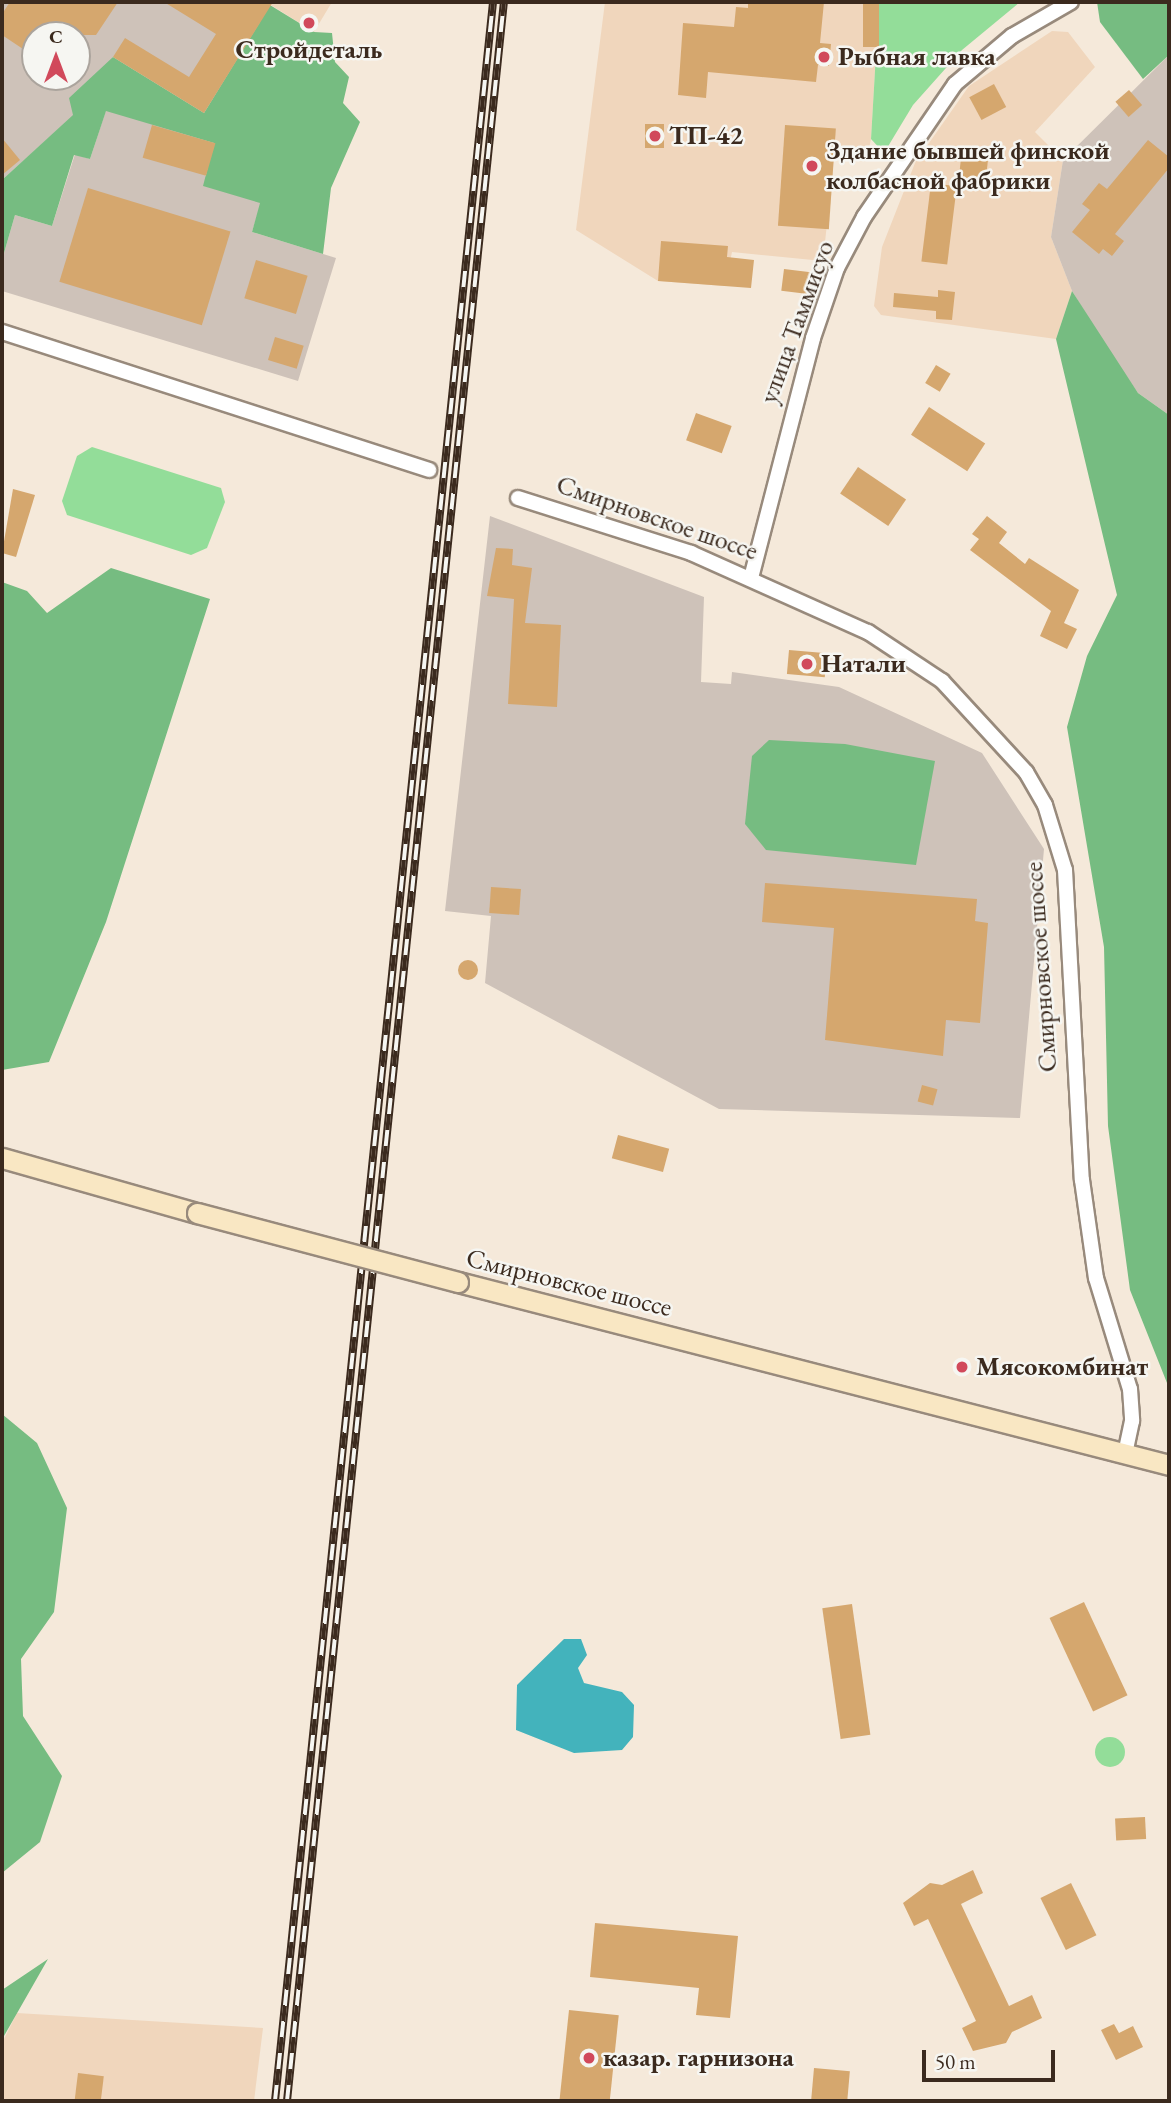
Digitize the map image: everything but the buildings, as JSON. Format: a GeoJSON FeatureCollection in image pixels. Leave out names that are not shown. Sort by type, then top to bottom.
{"type":"FeatureCollection","features":[{"type":"Feature","properties":{"kind":"main road","name":"Смирновское шоссе"},"geometry":{"type":"LineString","coordinates":[[2,1158],[458,1282],[1169,1465]]}},
{"type":"Feature","properties":{"kind":"street","name":"улица Таммисуо"},"geometry":{"type":"LineString","coordinates":[[751,578],[813,338],[837,268],[864,217],[955,84],[1012,36],[1071,2]]}},
{"type":"Feature","properties":{"kind":"street"},"geometry":{"type":"LineString","coordinates":[[2,332],[429,470]]}},
{"type":"Feature","properties":{"kind":"street","name":"Смирновское шоссе"},"geometry":{"type":"LineString","coordinates":[[518,498],[751,578],[868,632],[942,681],[999,738],[1045,805],[1066,881],[1091,1245],[1130,1389],[1132,1421],[1125,1453]]}},
{"type":"Feature","properties":{"kind":"shaded area"},"geometry":{"type":"Polygon","coordinates":[[[2,2],[228,2],[261,22],[204,113],[113,57],[91,90],[91,21],[21,21],[21,91],[90,91],[74,115],[2,180],[2,2]]]}},
{"type":"Feature","properties":{"kind":"shaded area","name":"Стройдеталь"},"geometry":{"type":"Polygon","coordinates":[[[266,2],[332,2],[314,32],[266,2]]]}},
{"type":"Feature","properties":{"kind":"shaded area"},"geometry":{"type":"Polygon","coordinates":[[[605,2],[879,2],[871,139],[867,158],[834,158],[823,261],[732,252],[725,286],[658,281],[576,230],[605,2]]]}},
{"type":"Feature","properties":{"kind":"shaded area"},"geometry":{"type":"Polygon","coordinates":[[[1052,31],[1068,32],[1095,67],[1035,132],[1063,160],[1051,237],[1072,291],[1056,339],[881,315],[874,306],[882,247],[915,163],[969,86],[1052,31]]]}},
{"type":"Feature","properties":{"kind":"shaded area"},"geometry":{"type":"Polygon","coordinates":[[[1169,55],[1169,415],[1138,393],[1108,350],[1072,291],[1051,237],[1063,160],[1169,55]]]}},
{"type":"Feature","properties":{"kind":"shaded area"},"geometry":{"type":"Polygon","coordinates":[[[106,110],[215,143],[205,176],[261,203],[252,232],[336,258],[298,381],[2,291],[2,260],[15,215],[52,226],[75,154],[90,159],[106,110]]]}},
{"type":"Feature","properties":{"kind":"shaded area"},"geometry":{"type":"Polygon","coordinates":[[[490,516],[704,597],[701,682],[731,684],[732,672],[839,687],[982,753],[1044,849],[1020,1118],[719,1109],[485,983],[491,916],[445,911],[490,516]]]}},
{"type":"Feature","properties":{"kind":"shaded area"},"geometry":{"type":"Polygon","coordinates":[[[17,2013],[263,2028],[254,2101],[2,2101],[2,2043],[17,2013]]]}},
{"type":"Feature","properties":{"kind":"green space"},"geometry":{"type":"Polygon","coordinates":[[[228,2],[265,2],[314,32],[332,33],[335,62],[349,77],[343,103],[360,122],[331,188],[323,254],[252,232],[260,203],[203,186],[214,143],[106,111],[90,159],[74,155],[52,226],[15,215],[2,260],[2,180],[73,115],[69,98],[77,91],[91,91],[91,78],[113,57],[204,113],[260,22],[228,2]]]}},
{"type":"Feature","properties":{"kind":"green space"},"geometry":{"type":"Polygon","coordinates":[[[879,2],[1020,2],[962,50],[913,105],[884,153],[871,139],[879,2]]]}},
{"type":"Feature","properties":{"kind":"green space"},"geometry":{"type":"Polygon","coordinates":[[[1097,2],[1169,2],[1169,55],[1143,79],[1100,22],[1097,2]]]}},
{"type":"Feature","properties":{"kind":"green space"},"geometry":{"type":"Polygon","coordinates":[[[1072,291],[1138,393],[1169,415],[1169,1388],[1130,1290],[1108,1126],[1104,947],[1067,727],[1087,656],[1117,595],[1056,339],[1072,291]]]}},
{"type":"Feature","properties":{"kind":"green space"},"geometry":{"type":"Polygon","coordinates":[[[92,447],[221,488],[225,502],[207,548],[191,555],[67,515],[62,501],[77,456],[92,447]]]}},
{"type":"Feature","properties":{"kind":"green space"},"geometry":{"type":"Polygon","coordinates":[[[111,568],[210,599],[106,922],[49,1062],[2,1070],[2,582],[27,591],[47,613],[111,568]]]}},
{"type":"Feature","properties":{"kind":"green space"},"geometry":{"type":"Polygon","coordinates":[[[769,740],[845,744],[935,761],[916,865],[766,850],[745,824],[752,756],[769,740]]]}},
{"type":"Feature","properties":{"kind":"green space"},"geometry":{"type":"Polygon","coordinates":[[[2,1414],[37,1443],[67,1508],[54,1612],[21,1659],[23,1716],[62,1776],[40,1842],[2,1873],[2,1414]]]}},
{"type":"Feature","properties":{"kind":"green space"},"geometry":{"type":"Polygon","coordinates":[[[1110,1737],[1121,1741],[1125,1752],[1121,1763],[1110,1767],[1099,1763],[1095,1752],[1099,1741],[1110,1737]]]}},
{"type":"Feature","properties":{"kind":"green space"},"geometry":{"type":"Polygon","coordinates":[[[48,1959],[4,2036],[2,2043],[2,1990],[48,1959]]]}},
{"type":"Feature","properties":{"kind":"water"},"geometry":{"type":"Polygon","coordinates":[[[564,1639],[581,1639],[587,1655],[578,1668],[584,1683],[622,1692],[634,1705],[633,1737],[622,1750],[574,1753],[516,1730],[517,1685],[564,1639]]]}},
{"type":"Feature","properties":{"kind":"railway"},"geometry":{"type":"LineString","coordinates":[[275,2101],[493,2]]}},
{"type":"Feature","properties":{"kind":"railway"},"geometry":{"type":"LineString","coordinates":[[287,2101],[504,2]]}},
{"type":"Feature","properties":{"kind":"place","name":"Стройдеталь"},"geometry":{"type":"Point","coordinates":[309,23]}},
{"type":"Feature","properties":{"kind":"place","name":"Рыбная лавка"},"geometry":{"type":"Point","coordinates":[824,57]}},
{"type":"Feature","properties":{"kind":"place","name":"ТП-42"},"geometry":{"type":"Point","coordinates":[655,136]}},
{"type":"Feature","properties":{"kind":"place","name":"Здание бывшей финской колбасной фабрики"},"geometry":{"type":"Point","coordinates":[812,166]}},
{"type":"Feature","properties":{"kind":"place","name":"Натали"},"geometry":{"type":"Point","coordinates":[807,664]}},
{"type":"Feature","properties":{"kind":"place","name":"Мясокомбинат"},"geometry":{"type":"Point","coordinates":[962,1367]}},
{"type":"Feature","properties":{"kind":"place","name":"казар. гарнизона"},"geometry":{"type":"Point","coordinates":[589,2058]}}]}
